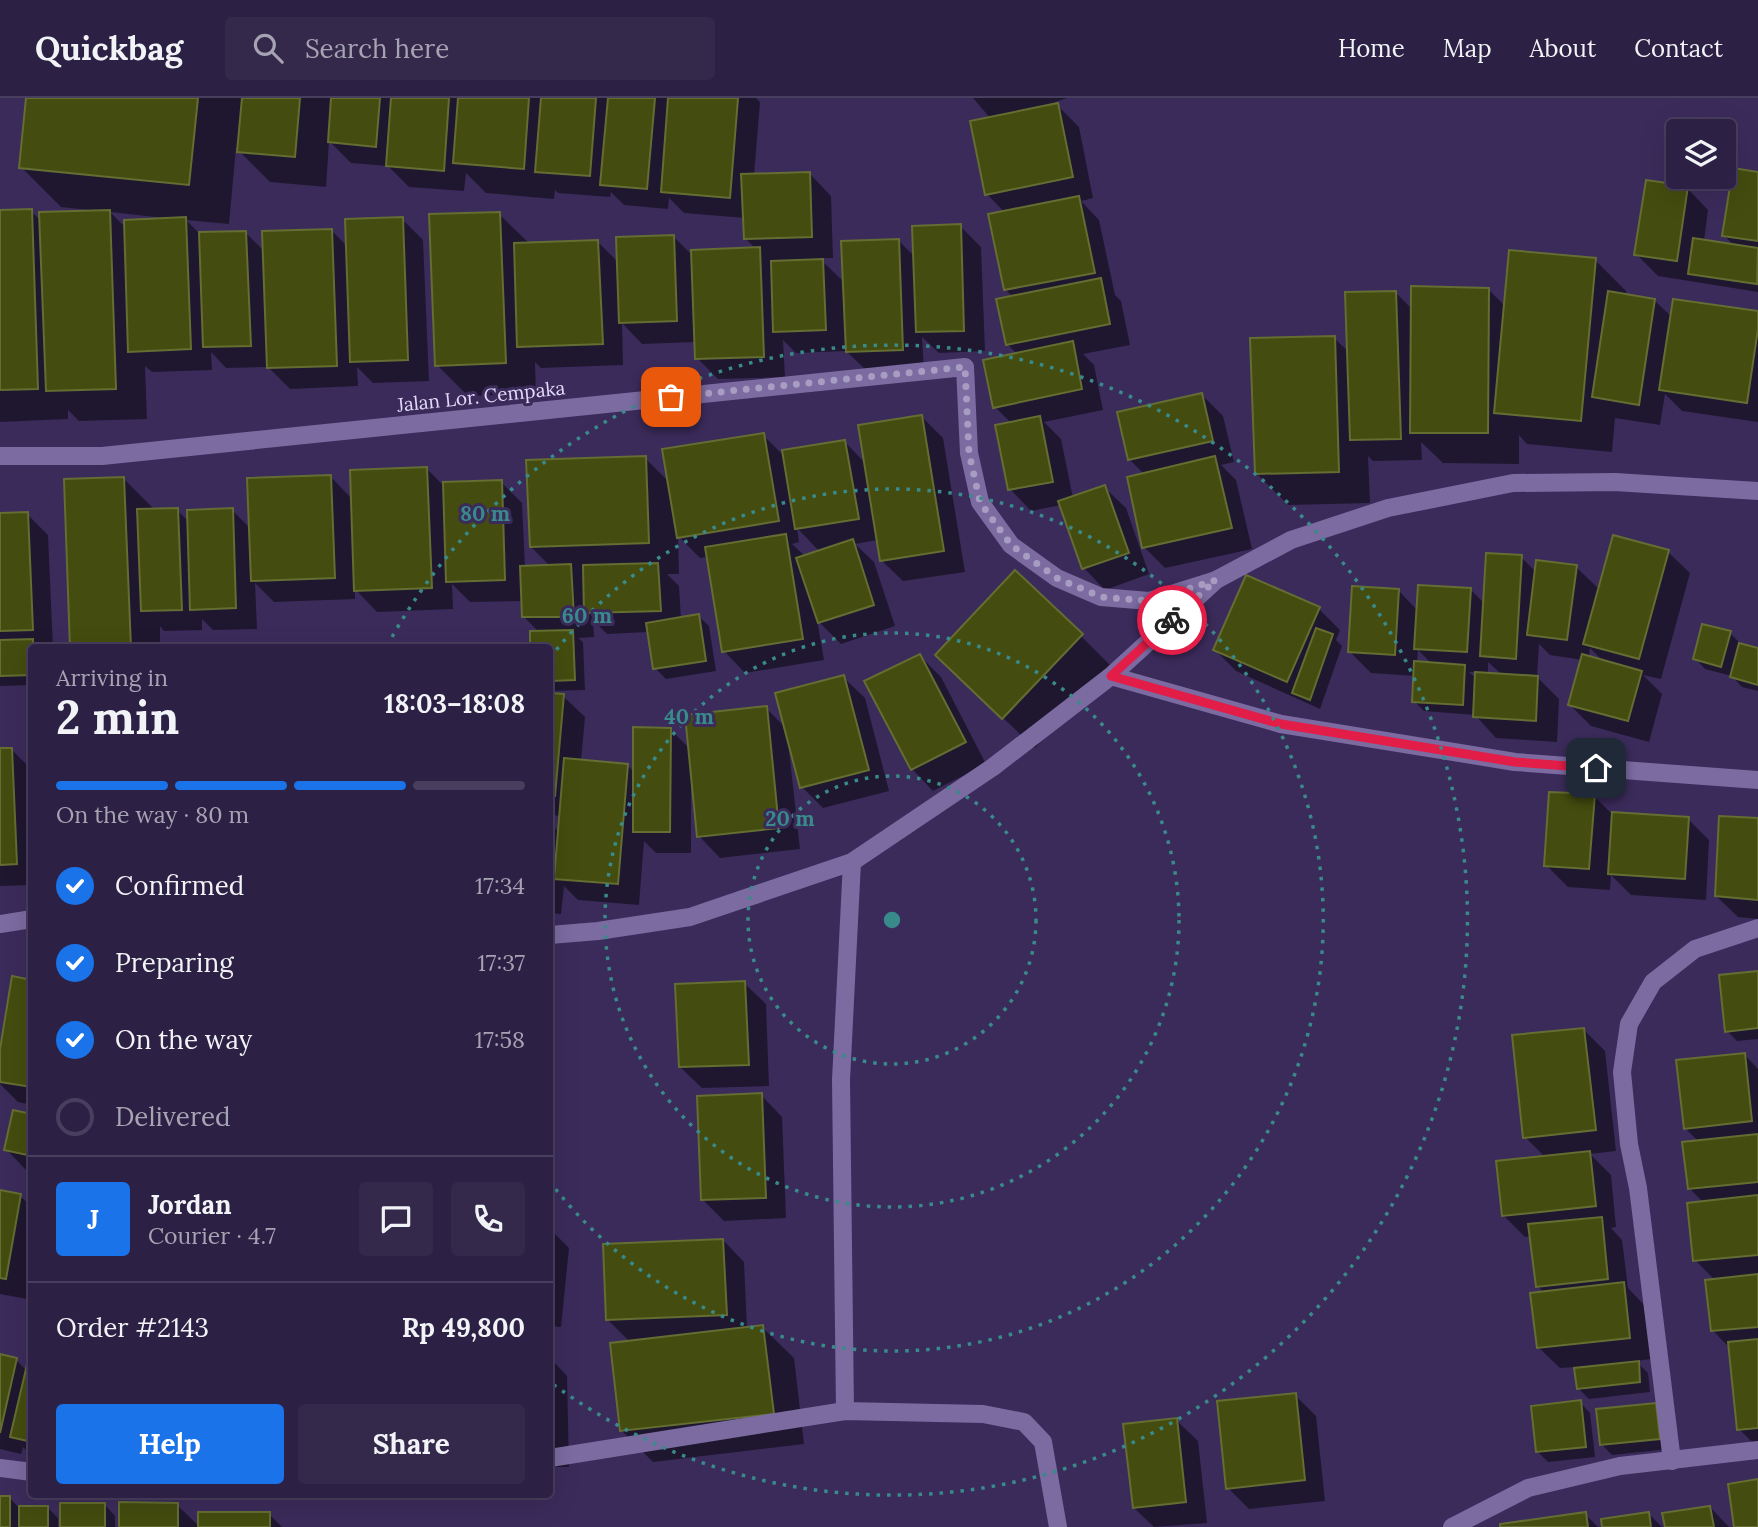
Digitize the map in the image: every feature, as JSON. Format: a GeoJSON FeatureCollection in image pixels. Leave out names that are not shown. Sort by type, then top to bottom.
{"type":"FeatureCollection","features":[{"type":"Feature","properties":{"kind":"street","name":"Jalan Lor. Cempaka"},"geometry":{"type":"LineString","coordinates":[[0,456],[102,456],[965,367],[969,453],[980,502],[1011,545],[1057,578],[1101,597],[1149,601],[1216,580]]}},
{"type":"Feature","properties":{"kind":"street"},"geometry":{"type":"LineString","coordinates":[[553,935],[690,917],[852,862],[993,767],[1111,676],[1216,580],[1291,540],[1388,508],[1513,483],[1615,482],[1758,491]]}},
{"type":"Feature","properties":{"kind":"street"},"geometry":{"type":"LineString","coordinates":[[1111,676],[1281,724],[1474,756],[1515,762],[1758,780]]}},
{"type":"Feature","properties":{"kind":"street"},"geometry":{"type":"LineString","coordinates":[[845,1410],[841,1080],[852,862]]}},
{"type":"Feature","properties":{"kind":"street"},"geometry":{"type":"LineString","coordinates":[[0,924],[28,920]]}},
{"type":"Feature","properties":{"kind":"street"},"geometry":{"type":"LineString","coordinates":[[1672,1461],[1638,1188],[1626,1120],[1622,1072],[1629,1024],[1653,982],[1695,949],[1758,928]]}},
{"type":"Feature","properties":{"kind":"street"},"geometry":{"type":"LineString","coordinates":[[553,1458],[845,1410],[983,1414],[1024,1422],[1043,1442],[1058,1527]]}},
{"type":"Feature","properties":{"kind":"street"},"geometry":{"type":"LineString","coordinates":[[1452,1527],[1528,1488],[1620,1466],[1758,1450]]}},
{"type":"Feature","properties":{"kind":"street"},"geometry":{"type":"LineString","coordinates":[[0,1468],[28,1472]]}},
{"type":"Feature","properties":{"kind":"building"},"geometry":{"type":"Polygon","coordinates":[[[26,98],[198,98],[189,185],[19,168],[26,98]]]}},
{"type":"Feature","properties":{"kind":"building"},"geometry":{"type":"Polygon","coordinates":[[[242,98],[300,98],[295,157],[237,152],[242,98]]]}},
{"type":"Feature","properties":{"kind":"building"},"geometry":{"type":"Polygon","coordinates":[[[331,98],[380,98],[376,147],[328,142],[331,98]]]}},
{"type":"Feature","properties":{"kind":"building"},"geometry":{"type":"Polygon","coordinates":[[[391,98],[449,98],[444,171],[386,166],[391,98]]]}},
{"type":"Feature","properties":{"kind":"building"},"geometry":{"type":"Polygon","coordinates":[[[458,98],[529,98],[524,169],[453,163],[458,98]]]}},
{"type":"Feature","properties":{"kind":"building"},"geometry":{"type":"Polygon","coordinates":[[[541,98],[596,98],[590,176],[535,172],[541,98]]]}},
{"type":"Feature","properties":{"kind":"building"},"geometry":{"type":"Polygon","coordinates":[[[608,98],[655,98],[647,189],[600,185],[608,98]]]}},
{"type":"Feature","properties":{"kind":"building"},"geometry":{"type":"Polygon","coordinates":[[[668,98],[738,98],[730,198],[661,192],[668,98]]]}},
{"type":"Feature","properties":{"kind":"building"},"geometry":{"type":"Polygon","coordinates":[[[1058,103],[1073,177],[985,195],[970,121],[1058,103]]]}},
{"type":"Feature","properties":{"kind":"building"},"geometry":{"type":"Polygon","coordinates":[[[1736,168],[1758,172],[1758,241],[1722,236],[1730,189],[1736,189],[1736,168]]]}},
{"type":"Feature","properties":{"kind":"building"},"geometry":{"type":"Polygon","coordinates":[[[810,172],[812,237],[744,239],[741,174],[810,172]]]}},
{"type":"Feature","properties":{"kind":"building"},"geometry":{"type":"Polygon","coordinates":[[[1646,180],[1666,183],[1666,189],[1688,189],[1677,261],[1634,255],[1646,180]]]}},
{"type":"Feature","properties":{"kind":"building"},"geometry":{"type":"Polygon","coordinates":[[[1079,196],[1095,273],[1004,290],[988,214],[1079,196]]]}},
{"type":"Feature","properties":{"kind":"building"},"geometry":{"type":"Polygon","coordinates":[[[32,209],[38,389],[0,390],[0,210],[32,209]]]}},
{"type":"Feature","properties":{"kind":"building"},"geometry":{"type":"Polygon","coordinates":[[[110,210],[116,389],[46,391],[39,212],[110,210]]]}},
{"type":"Feature","properties":{"kind":"building"},"geometry":{"type":"Polygon","coordinates":[[[500,212],[506,363],[435,366],[429,214],[500,212]]]}},
{"type":"Feature","properties":{"kind":"building"},"geometry":{"type":"Polygon","coordinates":[[[186,217],[191,349],[128,352],[124,220],[186,217]]]}},
{"type":"Feature","properties":{"kind":"building"},"geometry":{"type":"Polygon","coordinates":[[[403,217],[408,360],[350,362],[345,219],[403,217]]]}},
{"type":"Feature","properties":{"kind":"building"},"geometry":{"type":"Polygon","coordinates":[[[961,224],[964,331],[916,332],[912,226],[961,224]]]}},
{"type":"Feature","properties":{"kind":"building"},"geometry":{"type":"Polygon","coordinates":[[[332,229],[337,366],[267,368],[262,231],[332,229]]]}},
{"type":"Feature","properties":{"kind":"building"},"geometry":{"type":"Polygon","coordinates":[[[246,231],[251,346],[203,347],[199,232],[246,231]]]}},
{"type":"Feature","properties":{"kind":"building"},"geometry":{"type":"Polygon","coordinates":[[[674,235],[677,321],[619,323],[616,237],[674,235]]]}},
{"type":"Feature","properties":{"kind":"building"},"geometry":{"type":"Polygon","coordinates":[[[1693,238],[1758,248],[1757,284],[1688,274],[1693,238]]]}},
{"type":"Feature","properties":{"kind":"building"},"geometry":{"type":"Polygon","coordinates":[[[899,239],[903,350],[846,352],[841,241],[899,239]]]}},
{"type":"Feature","properties":{"kind":"building"},"geometry":{"type":"Polygon","coordinates":[[[598,240],[603,344],[517,347],[514,243],[598,240]]]}},
{"type":"Feature","properties":{"kind":"building"},"geometry":{"type":"Polygon","coordinates":[[[760,247],[764,357],[695,359],[691,250],[760,247]]]}},
{"type":"Feature","properties":{"kind":"building"},"geometry":{"type":"Polygon","coordinates":[[[1509,250],[1596,258],[1581,421],[1494,413],[1509,250]]]}},
{"type":"Feature","properties":{"kind":"building"},"geometry":{"type":"Polygon","coordinates":[[[823,259],[826,330],[773,332],[771,261],[823,259]]]}},
{"type":"Feature","properties":{"kind":"building"},"geometry":{"type":"Polygon","coordinates":[[[1101,278],[1110,324],[1006,345],[996,299],[1101,278]]]}},
{"type":"Feature","properties":{"kind":"building"},"geometry":{"type":"Polygon","coordinates":[[[1411,286],[1489,288],[1488,433],[1410,433],[1411,286]]]}},
{"type":"Feature","properties":{"kind":"building"},"geometry":{"type":"Polygon","coordinates":[[[1396,291],[1401,439],[1350,440],[1345,292],[1396,291]]]}},
{"type":"Feature","properties":{"kind":"building"},"geometry":{"type":"Polygon","coordinates":[[[1608,291],[1655,299],[1639,405],[1592,397],[1608,291]]]}},
{"type":"Feature","properties":{"kind":"building"},"geometry":{"type":"Polygon","coordinates":[[[1673,299],[1758,311],[1758,329],[1747,403],[1659,390],[1673,299]]]}},
{"type":"Feature","properties":{"kind":"building"},"geometry":{"type":"Polygon","coordinates":[[[1335,336],[1339,472],[1255,474],[1250,338],[1335,336]]]}},
{"type":"Feature","properties":{"kind":"building"},"geometry":{"type":"Polygon","coordinates":[[[1073,341],[1082,389],[993,408],[983,360],[1073,341]]]}},
{"type":"Feature","properties":{"kind":"building"},"geometry":{"type":"Polygon","coordinates":[[[1202,393],[1213,441],[1128,460],[1117,412],[1202,393]]]}},
{"type":"Feature","properties":{"kind":"building"},"geometry":{"type":"Polygon","coordinates":[[[922,415],[944,551],[880,561],[858,425],[922,415]]]}},
{"type":"Feature","properties":{"kind":"building"},"geometry":{"type":"Polygon","coordinates":[[[1040,416],[1053,482],[1008,490],[995,425],[1040,416]]]}},
{"type":"Feature","properties":{"kind":"building"},"geometry":{"type":"Polygon","coordinates":[[[764,433],[779,521],[677,538],[662,449],[764,433]]]}},
{"type":"Feature","properties":{"kind":"building"},"geometry":{"type":"Polygon","coordinates":[[[845,440],[859,519],[795,529],[782,450],[845,440]]]}},
{"type":"Feature","properties":{"kind":"building"},"geometry":{"type":"Polygon","coordinates":[[[646,456],[649,543],[530,547],[526,460],[646,456]]]}},
{"type":"Feature","properties":{"kind":"building"},"geometry":{"type":"Polygon","coordinates":[[[1215,456],[1232,528],[1142,548],[1127,477],[1215,456]]]}},
{"type":"Feature","properties":{"kind":"building"},"geometry":{"type":"Polygon","coordinates":[[[427,467],[432,588],[354,591],[350,470],[427,467]]]}},
{"type":"Feature","properties":{"kind":"building"},"geometry":{"type":"Polygon","coordinates":[[[331,475],[335,578],[251,581],[247,478],[331,475]]]}},
{"type":"Feature","properties":{"kind":"building"},"geometry":{"type":"Polygon","coordinates":[[[124,477],[131,644],[70,644],[64,479],[124,477]]]}},
{"type":"Feature","properties":{"kind":"building"},"geometry":{"type":"Polygon","coordinates":[[[502,480],[505,580],[446,582],[443,482],[502,480]]]}},
{"type":"Feature","properties":{"kind":"building"},"geometry":{"type":"Polygon","coordinates":[[[1105,485],[1129,553],[1082,569],[1058,501],[1105,485]]]}},
{"type":"Feature","properties":{"kind":"building"},"geometry":{"type":"Polygon","coordinates":[[[178,508],[182,610],[141,611],[137,509],[178,508]]]}},
{"type":"Feature","properties":{"kind":"building"},"geometry":{"type":"Polygon","coordinates":[[[233,508],[236,608],[190,610],[187,510],[233,508]]]}},
{"type":"Feature","properties":{"kind":"building"},"geometry":{"type":"Polygon","coordinates":[[[28,512],[33,630],[0,631],[0,513],[28,512]]]}},
{"type":"Feature","properties":{"kind":"building"},"geometry":{"type":"Polygon","coordinates":[[[786,534],[803,639],[722,652],[705,547],[786,534]]]}},
{"type":"Feature","properties":{"kind":"building"},"geometry":{"type":"Polygon","coordinates":[[[1613,535],[1669,550],[1639,659],[1583,644],[1613,535]]]}},
{"type":"Feature","properties":{"kind":"building"},"geometry":{"type":"Polygon","coordinates":[[[853,539],[874,605],[818,623],[796,558],[853,539]]]}},
{"type":"Feature","properties":{"kind":"building"},"geometry":{"type":"Polygon","coordinates":[[[1486,553],[1522,555],[1516,659],[1480,656],[1486,553]]]}},
{"type":"Feature","properties":{"kind":"building"},"geometry":{"type":"Polygon","coordinates":[[[1536,560],[1577,565],[1567,640],[1527,635],[1536,560]]]}},
{"type":"Feature","properties":{"kind":"building"},"geometry":{"type":"Polygon","coordinates":[[[658,563],[661,611],[584,613],[583,565],[658,563]]]}},
{"type":"Feature","properties":{"kind":"building"},"geometry":{"type":"Polygon","coordinates":[[[571,564],[574,617],[522,617],[520,566],[571,564]]]}},
{"type":"Feature","properties":{"kind":"building"},"geometry":{"type":"Polygon","coordinates":[[[1015,570],[1083,634],[1002,719],[935,655],[1015,570]]]}},
{"type":"Feature","properties":{"kind":"building"},"geometry":{"type":"Polygon","coordinates":[[[1246,575],[1320,607],[1287,682],[1213,650],[1246,575]]]}},
{"type":"Feature","properties":{"kind":"building"},"geometry":{"type":"Polygon","coordinates":[[[1418,585],[1471,588],[1467,652],[1414,649],[1418,585]]]}},
{"type":"Feature","properties":{"kind":"building"},"geometry":{"type":"Polygon","coordinates":[[[1352,586],[1399,589],[1395,655],[1348,652],[1352,586]]]}},
{"type":"Feature","properties":{"kind":"building"},"geometry":{"type":"Polygon","coordinates":[[[699,614],[706,661],[653,669],[646,623],[699,614]]]}},
{"type":"Feature","properties":{"kind":"building"},"geometry":{"type":"Polygon","coordinates":[[[1702,624],[1731,631],[1721,667],[1693,659],[1702,624]]]}},
{"type":"Feature","properties":{"kind":"building"},"geometry":{"type":"Polygon","coordinates":[[[1316,628],[1333,634],[1310,700],[1292,693],[1316,628]]]}},
{"type":"Feature","properties":{"kind":"building"},"geometry":{"type":"Polygon","coordinates":[[[573,630],[575,680],[553,681],[553,644],[530,644],[530,631],[573,630]]]}},
{"type":"Feature","properties":{"kind":"building"},"geometry":{"type":"Polygon","coordinates":[[[33,639],[33,644],[28,644],[28,675],[0,676],[0,640],[33,639]]]}},
{"type":"Feature","properties":{"kind":"building"},"geometry":{"type":"Polygon","coordinates":[[[1739,643],[1758,648],[1758,685],[1730,677],[1739,643]]]}},
{"type":"Feature","properties":{"kind":"building"},"geometry":{"type":"Polygon","coordinates":[[[920,654],[966,742],[911,770],[864,681],[920,654]]]}},
{"type":"Feature","properties":{"kind":"building"},"geometry":{"type":"Polygon","coordinates":[[[1582,654],[1642,671],[1628,721],[1568,705],[1582,654]]]}},
{"type":"Feature","properties":{"kind":"building"},"geometry":{"type":"Polygon","coordinates":[[[1414,661],[1465,665],[1463,705],[1412,702],[1414,661]]]}},
{"type":"Feature","properties":{"kind":"building"},"geometry":{"type":"Polygon","coordinates":[[[1475,672],[1538,676],[1536,721],[1473,717],[1475,672]]]}},
{"type":"Feature","properties":{"kind":"building"},"geometry":{"type":"Polygon","coordinates":[[[844,675],[869,770],[800,788],[775,693],[844,675]]]}},
{"type":"Feature","properties":{"kind":"building"},"geometry":{"type":"Polygon","coordinates":[[[553,693],[564,694],[553,796],[553,693]]]}},
{"type":"Feature","properties":{"kind":"building"},"geometry":{"type":"Polygon","coordinates":[[[767,706],[779,828],[697,837],[685,715],[767,706]]]}},
{"type":"Feature","properties":{"kind":"building"},"geometry":{"type":"Polygon","coordinates":[[[633,727],[671,728],[670,832],[633,832],[633,727]]]}},
{"type":"Feature","properties":{"kind":"building"},"geometry":{"type":"Polygon","coordinates":[[[0,748],[12,748],[17,864],[0,865],[0,748]]]}},
{"type":"Feature","properties":{"kind":"building"},"geometry":{"type":"Polygon","coordinates":[[[564,758],[628,764],[618,884],[554,879],[564,758]]]}},
{"type":"Feature","properties":{"kind":"building"},"geometry":{"type":"Polygon","coordinates":[[[1549,792],[1595,794],[1589,869],[1544,866],[1549,792]]]}},
{"type":"Feature","properties":{"kind":"building"},"geometry":{"type":"Polygon","coordinates":[[[1612,812],[1689,817],[1685,879],[1608,874],[1612,812]]]}},
{"type":"Feature","properties":{"kind":"building"},"geometry":{"type":"Polygon","coordinates":[[[1719,816],[1758,818],[1758,900],[1715,896],[1719,816]]]}},
{"type":"Feature","properties":{"kind":"building"},"geometry":{"type":"Polygon","coordinates":[[[1758,971],[1758,1028],[1725,1032],[1719,975],[1758,971]]]}},
{"type":"Feature","properties":{"kind":"building"},"geometry":{"type":"Polygon","coordinates":[[[12,976],[28,979],[28,1086],[0,1082],[0,1049],[12,976]]]}},
{"type":"Feature","properties":{"kind":"building"},"geometry":{"type":"Polygon","coordinates":[[[745,981],[749,1065],[679,1067],[675,984],[745,981]]]}},
{"type":"Feature","properties":{"kind":"building"},"geometry":{"type":"Polygon","coordinates":[[[1584,1028],[1596,1130],[1523,1138],[1512,1035],[1584,1028]]]}},
{"type":"Feature","properties":{"kind":"building"},"geometry":{"type":"Polygon","coordinates":[[[1745,1053],[1752,1121],[1684,1129],[1676,1060],[1745,1053]]]}},
{"type":"Feature","properties":{"kind":"building"},"geometry":{"type":"Polygon","coordinates":[[[762,1093],[766,1198],[701,1200],[697,1096],[762,1093]]]}},
{"type":"Feature","properties":{"kind":"building"},"geometry":{"type":"Polygon","coordinates":[[[13,1110],[28,1113],[28,1155],[4,1150],[13,1110]]]}},
{"type":"Feature","properties":{"kind":"building"},"geometry":{"type":"Polygon","coordinates":[[[1758,1134],[1758,1182],[1688,1189],[1682,1142],[1758,1134]]]}},
{"type":"Feature","properties":{"kind":"building"},"geometry":{"type":"Polygon","coordinates":[[[1590,1151],[1596,1206],[1502,1216],[1496,1161],[1590,1151]]]}},
{"type":"Feature","properties":{"kind":"building"},"geometry":{"type":"Polygon","coordinates":[[[0,1190],[21,1194],[6,1279],[0,1278],[0,1190]]]}},
{"type":"Feature","properties":{"kind":"building"},"geometry":{"type":"Polygon","coordinates":[[[1758,1195],[1758,1255],[1693,1261],[1687,1203],[1758,1195]]]}},
{"type":"Feature","properties":{"kind":"building"},"geometry":{"type":"Polygon","coordinates":[[[1602,1217],[1608,1279],[1536,1287],[1528,1224],[1602,1217]]]}},
{"type":"Feature","properties":{"kind":"building"},"geometry":{"type":"Polygon","coordinates":[[[723,1239],[727,1315],[606,1320],[603,1244],[723,1239]]]}},
{"type":"Feature","properties":{"kind":"building"},"geometry":{"type":"Polygon","coordinates":[[[1758,1274],[1758,1327],[1711,1331],[1705,1280],[1758,1274]]]}},
{"type":"Feature","properties":{"kind":"building"},"geometry":{"type":"Polygon","coordinates":[[[1624,1282],[1630,1338],[1537,1348],[1530,1293],[1624,1282]]]}},
{"type":"Feature","properties":{"kind":"building"},"geometry":{"type":"Polygon","coordinates":[[[763,1325],[774,1414],[620,1431],[610,1343],[763,1325]]]}},
{"type":"Feature","properties":{"kind":"building"},"geometry":{"type":"Polygon","coordinates":[[[1758,1339],[1758,1428],[1737,1430],[1728,1342],[1758,1339]]]}},
{"type":"Feature","properties":{"kind":"building"},"geometry":{"type":"Polygon","coordinates":[[[0,1354],[17,1358],[0,1433],[0,1354]]]}},
{"type":"Feature","properties":{"kind":"building"},"geometry":{"type":"Polygon","coordinates":[[[28,1360],[28,1441],[10,1437],[28,1360]]]}},
{"type":"Feature","properties":{"kind":"building"},"geometry":{"type":"Polygon","coordinates":[[[1639,1361],[1640,1382],[1577,1389],[1574,1368],[1639,1361]]]}},
{"type":"Feature","properties":{"kind":"building"},"geometry":{"type":"Polygon","coordinates":[[[1296,1393],[1305,1480],[1226,1489],[1217,1401],[1296,1393]]]}},
{"type":"Feature","properties":{"kind":"building"},"geometry":{"type":"Polygon","coordinates":[[[1581,1400],[1586,1447],[1536,1452],[1531,1406],[1581,1400]]]}},
{"type":"Feature","properties":{"kind":"building"},"geometry":{"type":"Polygon","coordinates":[[[1656,1403],[1660,1439],[1600,1445],[1596,1409],[1656,1403]]]}},
{"type":"Feature","properties":{"kind":"building"},"geometry":{"type":"Polygon","coordinates":[[[1177,1418],[1186,1502],[1133,1508],[1123,1424],[1177,1418]]]}},
{"type":"Feature","properties":{"kind":"building"},"geometry":{"type":"Polygon","coordinates":[[[1758,1479],[1758,1527],[1734,1527],[1728,1484],[1758,1479]]]}},
{"type":"Feature","properties":{"kind":"building"},"geometry":{"type":"Polygon","coordinates":[[[0,1496],[10,1496],[10,1527],[0,1527],[0,1496]]]}},
{"type":"Feature","properties":{"kind":"building"},"geometry":{"type":"Polygon","coordinates":[[[119,1502],[178,1503],[178,1527],[119,1527],[119,1502]]]}},
{"type":"Feature","properties":{"kind":"building"},"geometry":{"type":"Polygon","coordinates":[[[60,1503],[105,1503],[105,1527],[60,1527],[60,1503]]]}},
{"type":"Feature","properties":{"kind":"building"},"geometry":{"type":"Polygon","coordinates":[[[19,1506],[48,1506],[48,1527],[19,1527],[19,1506]]]}},
{"type":"Feature","properties":{"kind":"building"},"geometry":{"type":"Polygon","coordinates":[[[1710,1506],[1714,1527],[1665,1527],[1662,1513],[1710,1506]]]}},
{"type":"Feature","properties":{"kind":"building"},"geometry":{"type":"Polygon","coordinates":[[[198,1512],[270,1512],[270,1527],[198,1527],[198,1512]]]}},
{"type":"Feature","properties":{"kind":"building"},"geometry":{"type":"Polygon","coordinates":[[[1586,1512],[1588,1527],[1500,1527],[1500,1524],[1586,1512]]]}},
{"type":"Feature","properties":{"kind":"building"},"geometry":{"type":"Polygon","coordinates":[[[1649,1512],[1651,1527],[1602,1527],[1601,1519],[1649,1512]]]}},
{"type":"Feature","properties":{"kind":"way so far"},"geometry":{"type":"LineString","coordinates":[[671,397],[965,367],[969,453],[980,502],[1011,545],[1057,578],[1101,597],[1149,601],[1216,580],[1172,620]]}},
{"type":"Feature","properties":{"kind":"route"},"geometry":{"type":"LineString","coordinates":[[1172,620],[1111,676],[1281,724],[1515,762],[1596,768]]}}]}
